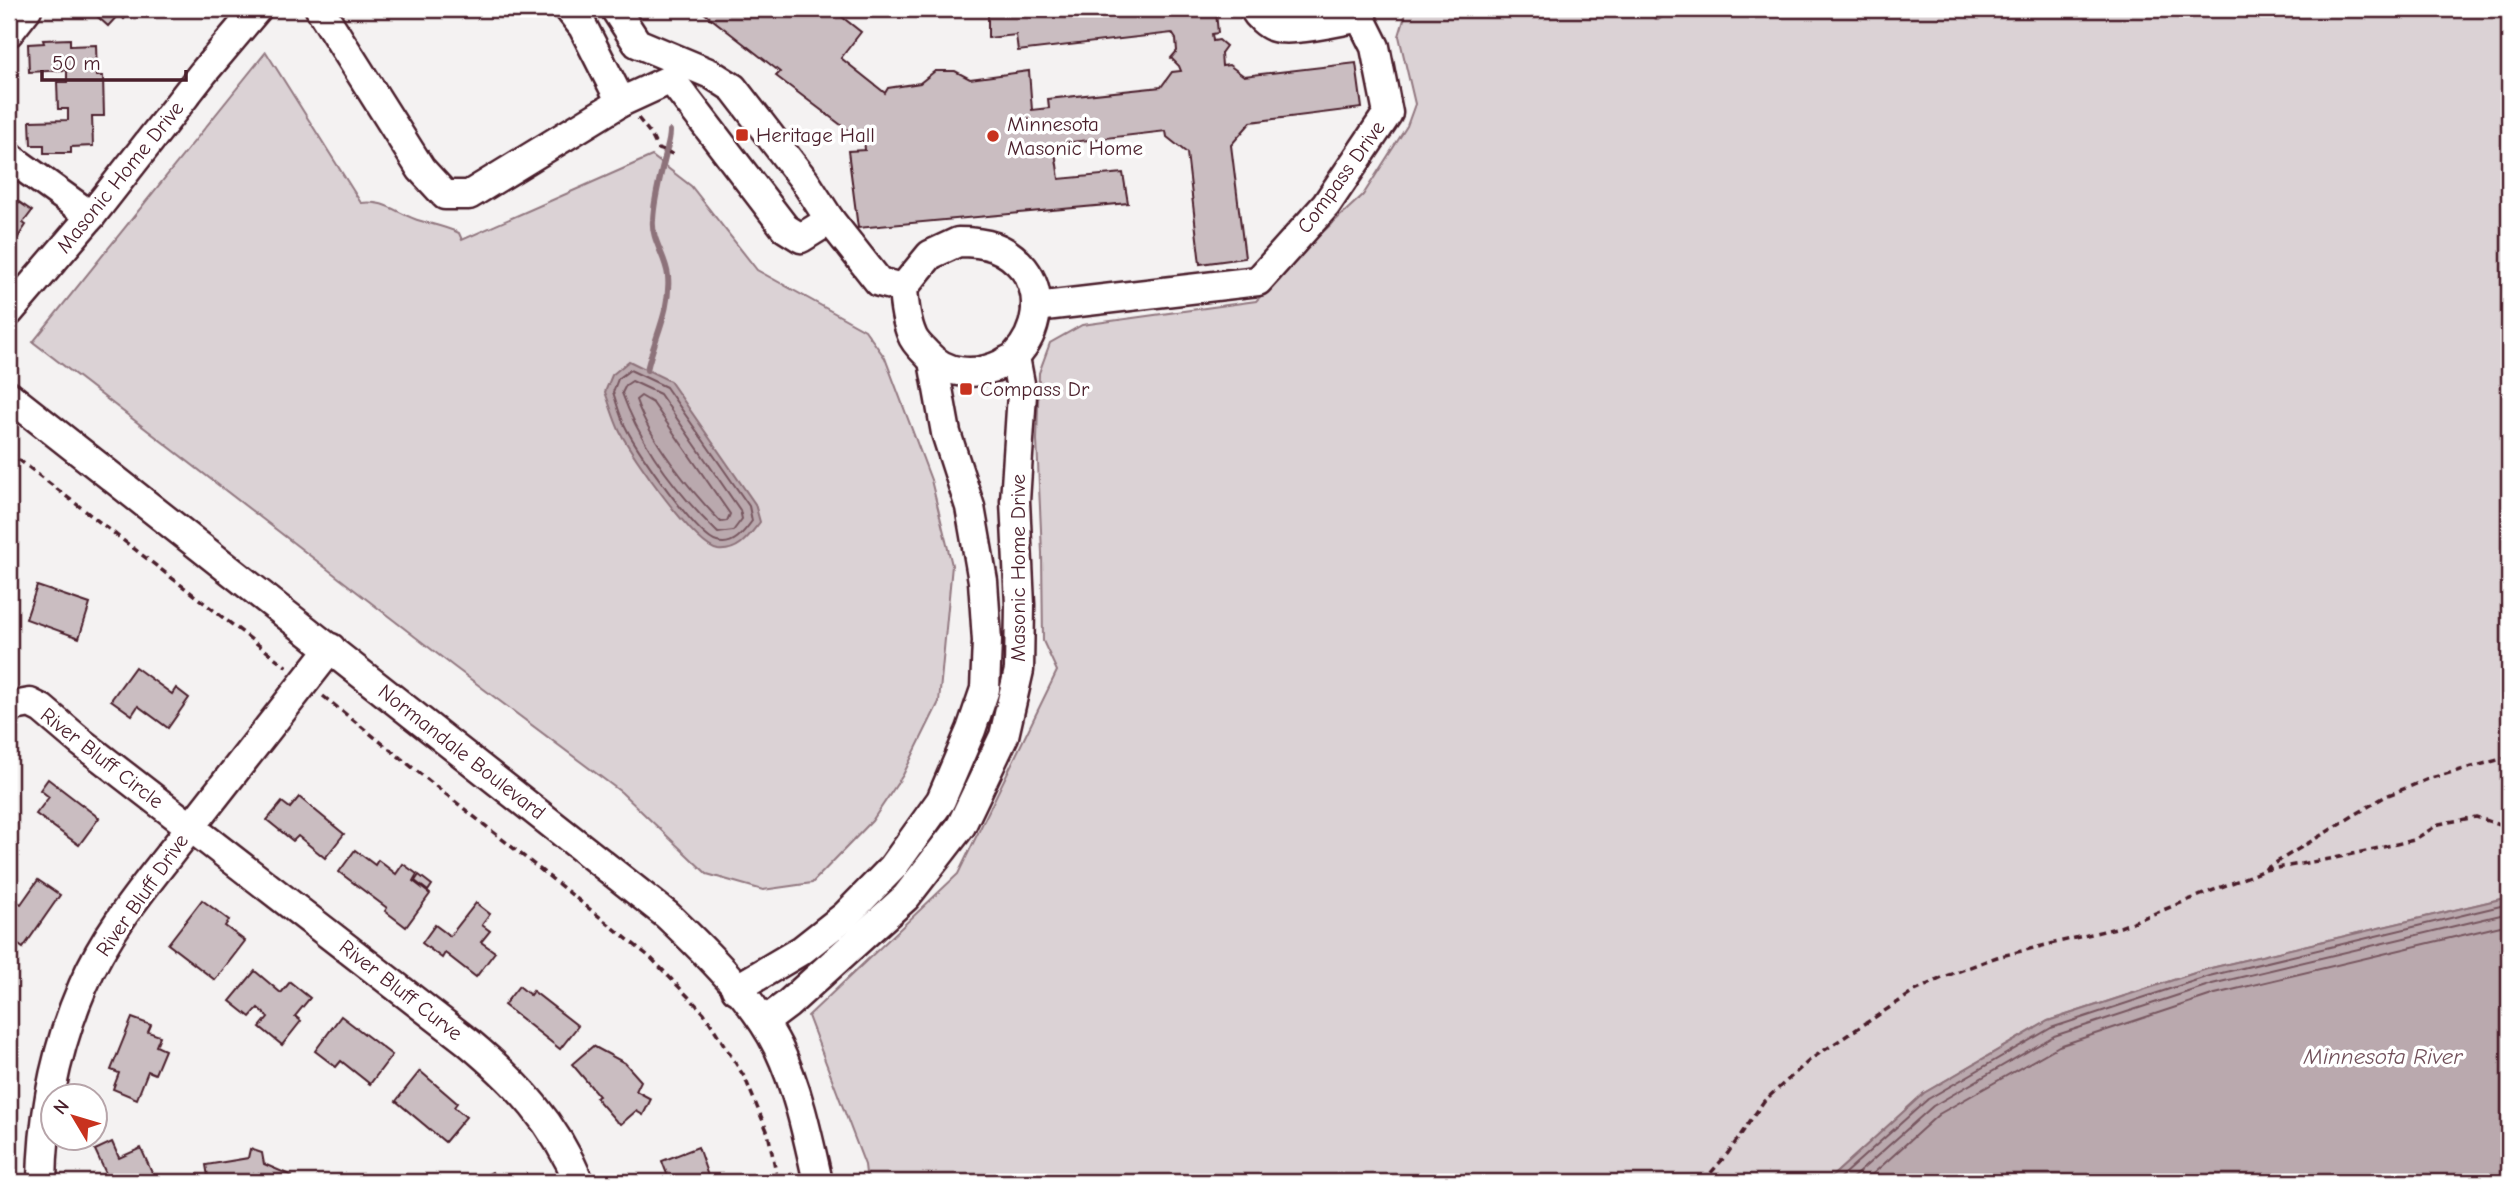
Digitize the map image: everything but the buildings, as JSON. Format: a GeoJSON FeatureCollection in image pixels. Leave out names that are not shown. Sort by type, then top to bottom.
{"type":"FeatureCollection","features":[{"type":"Feature","properties":{"kind":"street"},"geometry":{"type":"LineString","coordinates":[[9,32],[27,9]]}},
{"type":"Feature","properties":{"kind":"street","name":"Masonic Home Drive"},"geometry":{"type":"LineString","coordinates":[[9,312],[91,216],[257,9]]}},
{"type":"Feature","properties":{"kind":"street"},"geometry":{"type":"LineString","coordinates":[[320,9],[421,169],[445,195],[469,195],[677,71],[711,74],[733,88],[879,282],[903,288]]}},
{"type":"Feature","properties":{"kind":"street"},"geometry":{"type":"LineString","coordinates":[[569,9],[583,27],[621,102]]}},
{"type":"Feature","properties":{"kind":"street"},"geometry":{"type":"LineString","coordinates":[[615,9],[637,43],[677,71],[785,228],[801,238],[830,220]]}},
{"type":"Feature","properties":{"kind":"street"},"geometry":{"type":"LineString","coordinates":[[1254,9],[1272,27],[1286,29],[1359,13]]}},
{"type":"Feature","properties":{"kind":"street","name":"Compass Drive"},"geometry":{"type":"LineString","coordinates":[[1036,307],[1258,281],[1325,205],[1388,113],[1375,47],[1359,13]]}},
{"type":"Feature","properties":{"kind":"street"},"geometry":{"type":"LineString","coordinates":[[9,157],[91,216]]}},
{"type":"Feature","properties":{"kind":"street"},"geometry":{"type":"LineString","coordinates":[[958,242],[984,242],[1013,256],[1031,279],[1037,298],[1034,328],[1015,357],[987,371],[957,372],[933,361],[912,338],[903,288],[930,256],[958,242]]}},
{"type":"Feature","properties":{"kind":"street","name":"Masonic Home Drive"},"geometry":{"type":"LineString","coordinates":[[764,1022],[788,1004],[906,897],[961,826],[1004,736],[1019,670],[1020,605],[1015,501],[1022,394],[1015,357]]}},
{"type":"Feature","properties":{"kind":"street","name":"Masonic Home Drive"},"geometry":{"type":"LineString","coordinates":[[736,989],[802,950],[845,916],[892,867],[941,800],[985,689],[987,641],[983,580],[970,507],[946,433],[933,361]]}},
{"type":"Feature","properties":{"kind":"street","name":"Normandale Boulevard"},"geometry":{"type":"LineString","coordinates":[[9,396],[667,915],[709,954],[764,1022],[778,1048],[807,1133],[818,1182]]}},
{"type":"Feature","properties":{"kind":"street","name":"River Bluff Drive"},"geometry":{"type":"LineString","coordinates":[[42,1182],[49,1093],[63,1038],[83,984],[110,934],[331,648]]}},
{"type":"Feature","properties":{"kind":"street","name":"River Bluff Circle"},"geometry":{"type":"LineString","coordinates":[[9,706],[30,703],[42,709],[191,827]]}},
{"type":"Feature","properties":{"kind":"street","name":"River Bluff Curve"},"geometry":{"type":"LineString","coordinates":[[191,827],[507,1075],[541,1113],[568,1156],[579,1182]]}},
{"type":"Feature","properties":{"kind":"path"},"geometry":{"type":"LineString","coordinates":[[621,102],[643,123],[658,149],[673,154]]}},
{"type":"Feature","properties":{"kind":"path"},"geometry":{"type":"LineString","coordinates":[[9,453],[304,681],[651,958],[704,1013],[745,1078],[768,1133],[778,1182]]}},
{"type":"Feature","properties":{"kind":"path"},"geometry":{"type":"LineString","coordinates":[[1703,1182],[1728,1153],[1764,1101],[1811,1059],[1915,991],[1997,957],[2120,927],[2262,871],[2386,796],[2431,778],[2509,757]]}},
{"type":"Feature","properties":{"kind":"path"},"geometry":{"type":"LineString","coordinates":[[2262,871],[2335,858],[2414,839],[2439,824],[2476,817],[2509,828]]}},
{"type":"Feature","properties":{"kind":"shaded area"},"geometry":{"type":"Polygon","coordinates":[[[1403,9],[1638,9],[1658,20],[1675,9],[2509,9],[2509,897],[2207,969],[2048,1021],[1924,1093],[1826,1182],[867,1182],[865,1165],[808,1016],[958,874],[1057,671],[1043,641],[1037,440],[1039,373],[1050,343],[1082,325],[1256,301],[1313,241],[1363,195],[1407,126],[1415,104],[1399,36],[1405,16],[1403,9]]]}},
{"type":"Feature","properties":{"kind":"shaded area"},"geometry":{"type":"Polygon","coordinates":[[[266,52],[361,203],[385,205],[413,218],[459,233],[462,240],[652,156],[691,186],[757,270],[865,330],[885,358],[931,480],[952,565],[939,702],[903,775],[872,821],[812,883],[763,890],[707,874],[621,792],[33,342],[266,52]]]}},
{"type":"Feature","properties":{"kind":"water"},"geometry":{"type":"Polygon","coordinates":[[[629,361],[670,381],[755,504],[760,522],[738,546],[718,550],[695,534],[650,479],[627,444],[605,392],[612,375],[629,361]]]}},
{"type":"Feature","properties":{"kind":"water","name":"Minnesota River"},"geometry":{"type":"Polygon","coordinates":[[[2509,897],[2509,1182],[1826,1182],[1924,1093],[2048,1021],[2207,969],[2509,897]]]}},
{"type":"Feature","properties":{"kind":"waterway"},"geometry":{"type":"LineString","coordinates":[[647,370],[667,301],[667,269],[654,234],[653,220],[670,131]]}},
{"type":"Feature","properties":{"kind":"place","name":"Heritage Hall"},"geometry":{"type":"Point","coordinates":[742,135]}},
{"type":"Feature","properties":{"kind":"place","name":"Minnesota Masonic Home"},"geometry":{"type":"Point","coordinates":[993,136]}},
{"type":"Feature","properties":{"kind":"place","name":"Compass Dr"},"geometry":{"type":"Point","coordinates":[966,389]}}]}
